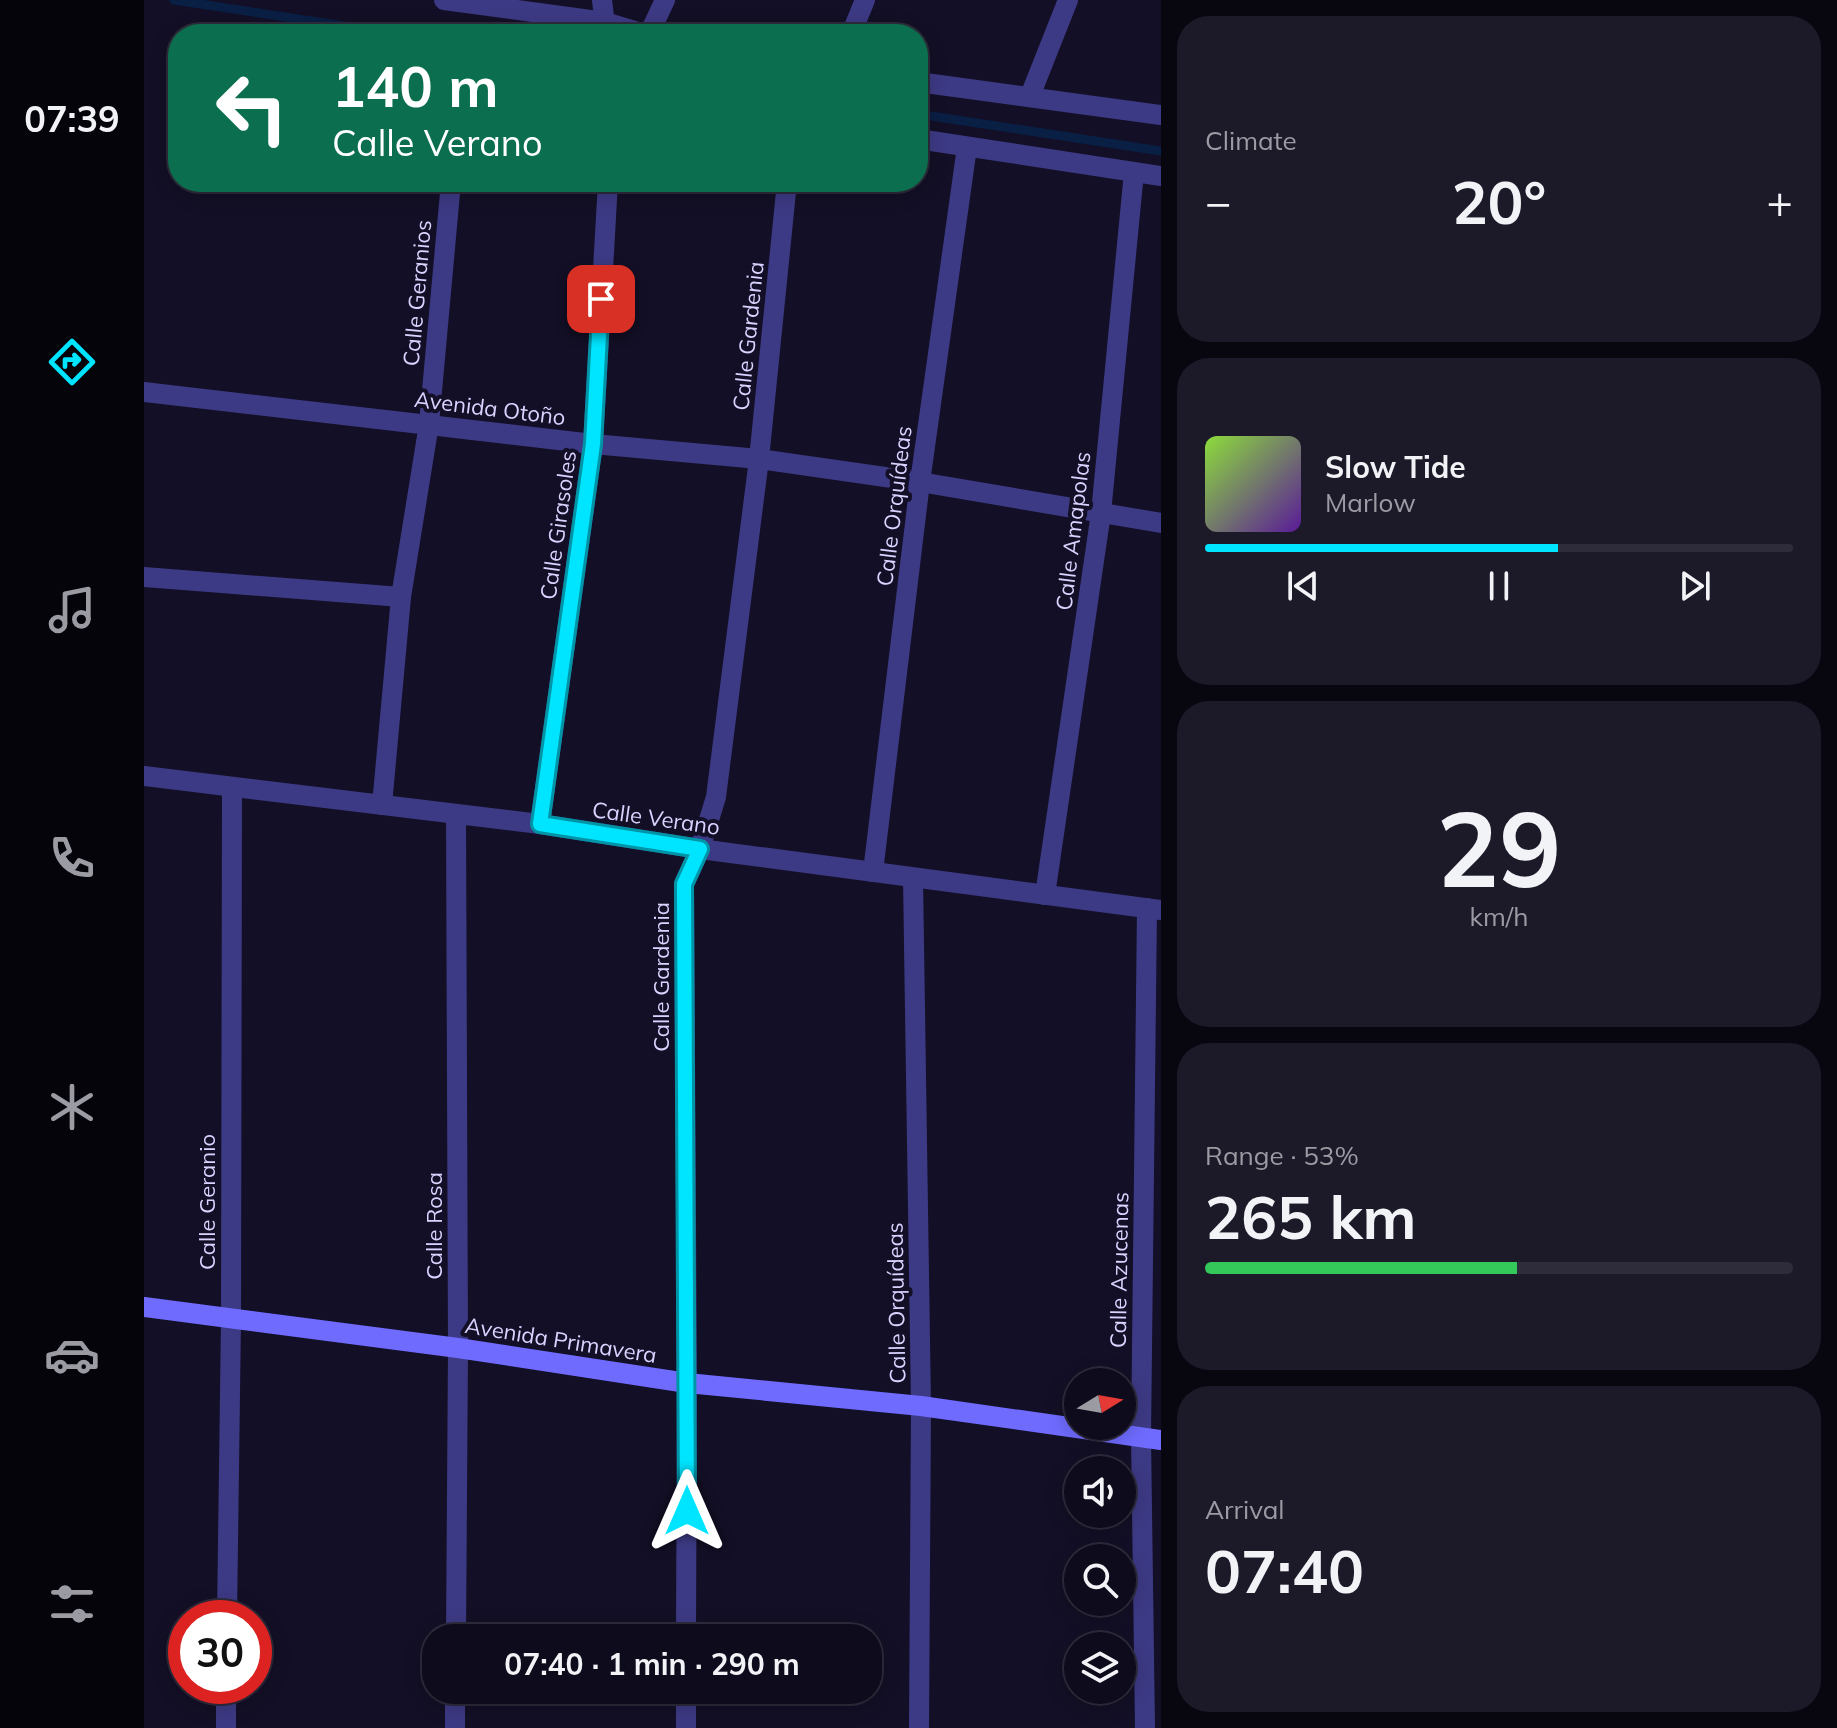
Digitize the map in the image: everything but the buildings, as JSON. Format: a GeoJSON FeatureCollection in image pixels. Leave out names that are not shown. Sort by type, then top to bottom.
{"type":"FeatureCollection","features":[{"type":"Feature","properties":{"kind":"street"},"geometry":{"type":"LineString","coordinates":[[444,0],[583,24]]}},
{"type":"Feature","properties":{"kind":"street"},"geometry":{"type":"LineString","coordinates":[[602,0],[605,24]]}},
{"type":"Feature","properties":{"kind":"street"},"geometry":{"type":"LineString","coordinates":[[652,24],[665,0]]}},
{"type":"Feature","properties":{"kind":"street"},"geometry":{"type":"LineString","coordinates":[[855,24],[865,0]]}},
{"type":"Feature","properties":{"kind":"street"},"geometry":{"type":"LineString","coordinates":[[1030,96],[1068,0]]}},
{"type":"Feature","properties":{"kind":"street"},"geometry":{"type":"LineString","coordinates":[[928,83],[1161,115]]}},
{"type":"Feature","properties":{"kind":"street"},"geometry":{"type":"LineString","coordinates":[[928,141],[1161,176]]}},
{"type":"Feature","properties":{"kind":"street","name":"Calle Orquídeas"},"geometry":{"type":"LineString","coordinates":[[873,872],[920,482],[967,147]]}},
{"type":"Feature","properties":{"kind":"street","name":"Calle Amapolas"},"geometry":{"type":"LineString","coordinates":[[1045,895],[1101,513],[1134,172]]}},
{"type":"Feature","properties":{"kind":"street","name":"Calle Geranios"},"geometry":{"type":"LineString","coordinates":[[382,805],[401,597],[429,424],[450,192]]}},
{"type":"Feature","properties":{"kind":"street","name":"Calle Girasoles"},"geometry":{"type":"LineString","coordinates":[[540,824],[593,444],[607,192]]}},
{"type":"Feature","properties":{"kind":"street","name":"Calle Gardenia"},"geometry":{"type":"LineString","coordinates":[[686,1624],[684,884],[700,849],[716,797],[759,459],[786,192]]}},
{"type":"Feature","properties":{"kind":"street","name":"Avenida Otoño"},"geometry":{"type":"LineString","coordinates":[[144,392],[593,444],[759,459],[920,482],[1161,523]]}},
{"type":"Feature","properties":{"kind":"street"},"geometry":{"type":"LineString","coordinates":[[144,577],[401,597]]}},
{"type":"Feature","properties":{"kind":"street","name":"Calle Verano"},"geometry":{"type":"LineString","coordinates":[[144,776],[540,824],[700,849],[1154,909]]}},
{"type":"Feature","properties":{"kind":"street","name":"Calle Geranio"},"geometry":{"type":"LineString","coordinates":[[227,1600],[232,787]]}},
{"type":"Feature","properties":{"kind":"street","name":"Calle Rosa"},"geometry":{"type":"LineString","coordinates":[[456,814],[456,1624]]}},
{"type":"Feature","properties":{"kind":"street","name":"Calle Orquídeas"},"geometry":{"type":"LineString","coordinates":[[913,878],[921,1406],[919,1728]]}},
{"type":"Feature","properties":{"kind":"street","name":"Calle Azucenas"},"geometry":{"type":"LineString","coordinates":[[1145,1728],[1151,1439],[1154,909]]}},
{"type":"Feature","properties":{"kind":"street","name":"Avenida Primavera"},"geometry":{"type":"LineString","coordinates":[[144,1307],[458,1348],[687,1383],[921,1406],[1151,1439]]}},
{"type":"Feature","properties":{"kind":"street"},"geometry":{"type":"LineString","coordinates":[[226,1704],[226,1728]]}},
{"type":"Feature","properties":{"kind":"street"},"geometry":{"type":"LineString","coordinates":[[455,1704],[455,1728]]}},
{"type":"Feature","properties":{"kind":"street"},"geometry":{"type":"LineString","coordinates":[[686,1704],[686,1728]]}},
{"type":"Feature","properties":{"kind":"waterway"},"geometry":{"type":"LineString","coordinates":[[174,0],[331,24]]}},
{"type":"Feature","properties":{"kind":"waterway"},"geometry":{"type":"LineString","coordinates":[[928,116],[1161,151]]}},
{"type":"Feature","properties":{"kind":"route"},"geometry":{"type":"LineString","coordinates":[[601,299],[593,444],[540,824],[700,849],[684,884],[687,1511]]}}]}
